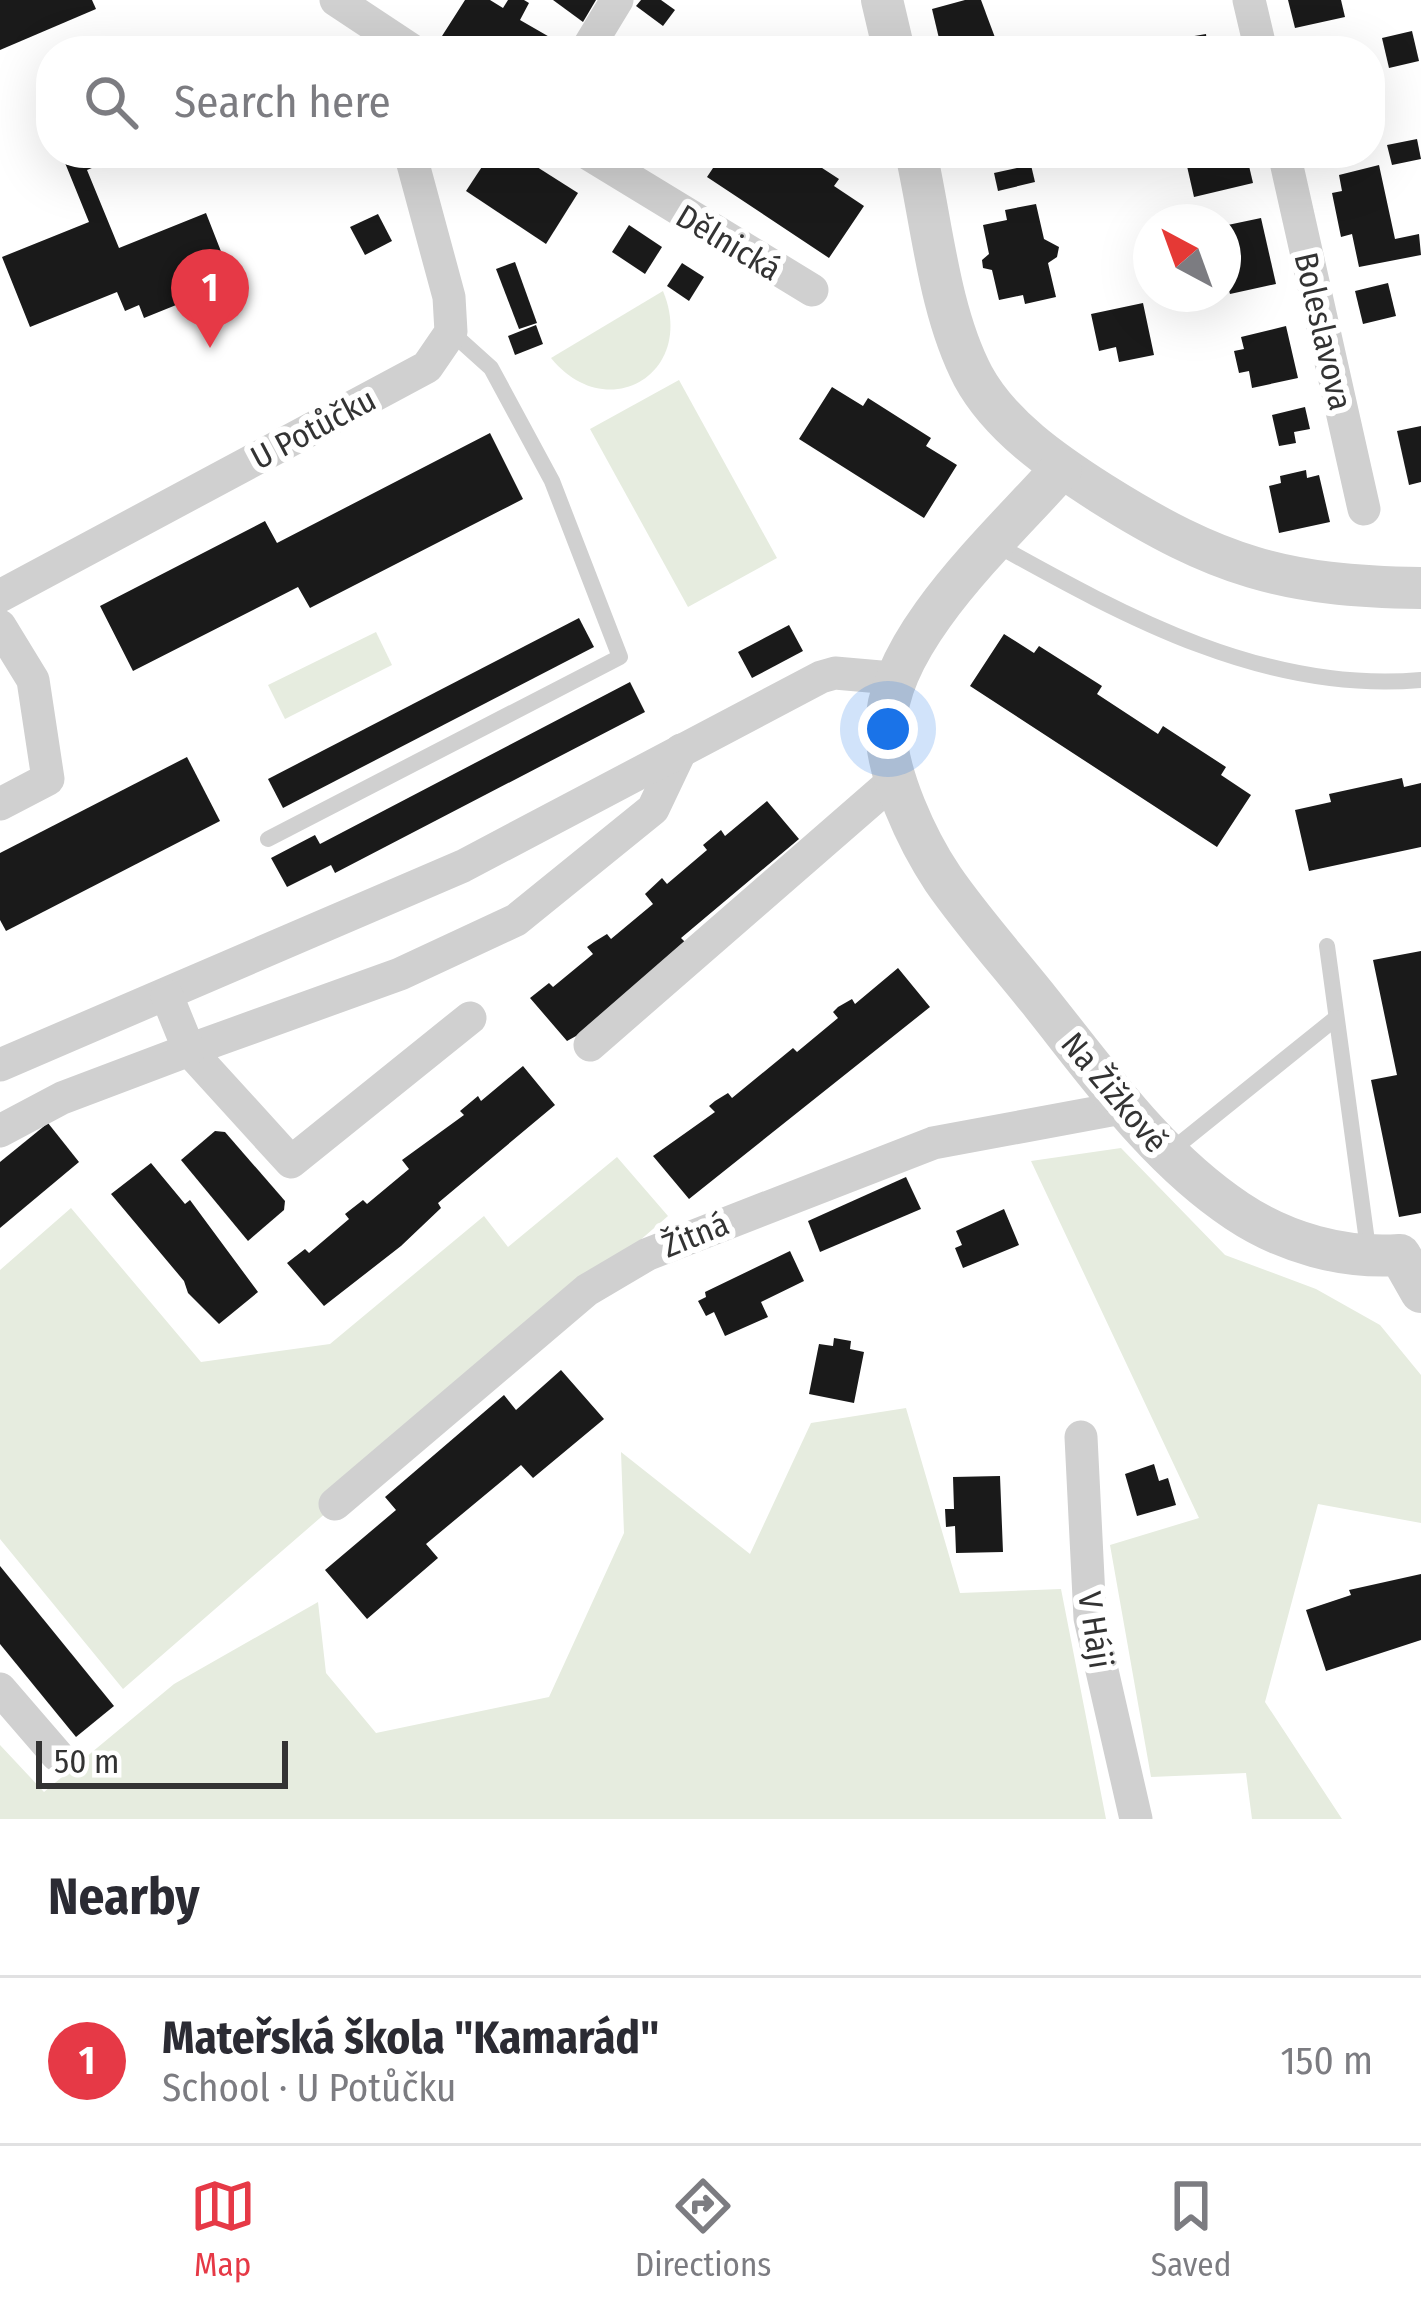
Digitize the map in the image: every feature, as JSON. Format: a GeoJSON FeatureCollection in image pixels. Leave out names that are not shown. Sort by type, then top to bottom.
{"type":"FeatureCollection","features":[{"type":"Feature","properties":{"kind":"street"},"geometry":{"type":"LineString","coordinates":[[336,0],[390,36]]}},
{"type":"Feature","properties":{"kind":"street"},"geometry":{"type":"LineString","coordinates":[[595,36],[617,0]]}},
{"type":"Feature","properties":{"kind":"street"},"geometry":{"type":"LineString","coordinates":[[882,0],[890,36]]}},
{"type":"Feature","properties":{"kind":"street"},"geometry":{"type":"LineString","coordinates":[[1249,0],[1257,36]]}},
{"type":"Feature","properties":{"kind":"street"},"geometry":{"type":"LineString","coordinates":[[414,168],[449,297],[451,332]]}},
{"type":"Feature","properties":{"kind":"street","name":"Dělnická"},"geometry":{"type":"LineString","coordinates":[[612,168],[812,290]]}},
{"type":"Feature","properties":{"kind":"street"},"geometry":{"type":"LineString","coordinates":[[919,168],[955,328],[974,378],[1017,430],[1061,469],[1162,533],[1228,562],[1290,579],[1421,588]]}},
{"type":"Feature","properties":{"kind":"street","name":"Boleslavova"},"geometry":{"type":"LineString","coordinates":[[1287,168],[1364,509]]}},
{"type":"Feature","properties":{"kind":"street","name":"U Potůčku"},"geometry":{"type":"LineString","coordinates":[[0,596],[427,367],[451,332]]}},
{"type":"Feature","properties":{"kind":"street"},"geometry":{"type":"LineString","coordinates":[[0,1065],[463,866],[820,677],[836,673],[892,677],[995,544],[1061,469]]}},
{"type":"Feature","properties":{"kind":"street"},"geometry":{"type":"LineString","coordinates":[[0,626],[33,680],[48,779],[0,804]]}},
{"type":"Feature","properties":{"kind":"street","name":"Na Žižkově"},"geometry":{"type":"LineString","coordinates":[[892,677],[886,731],[919,836],[942,878],[1166,1155],[1241,1214],[1323,1251],[1397,1255]]}},
{"type":"Feature","properties":{"kind":"street"},"geometry":{"type":"LineString","coordinates":[[0,1131],[62,1098],[400,974],[516,920],[653,808],[681,750]]}},
{"type":"Feature","properties":{"kind":"street"},"geometry":{"type":"LineString","coordinates":[[590,1045],[898,777]]}},
{"type":"Feature","properties":{"kind":"street"},"geometry":{"type":"LineString","coordinates":[[167,996],[190,1049],[291,1162],[470,1018]]}},
{"type":"Feature","properties":{"kind":"street","name":"Žitná"},"geometry":{"type":"LineString","coordinates":[[335,1504],[587,1290],[648,1254],[933,1143],[1126,1107]]}},
{"type":"Feature","properties":{"kind":"street"},"geometry":{"type":"LineString","coordinates":[[1397,1255],[1421,1292]]}},
{"type":"Feature","properties":{"kind":"street","name":"V Háji"},"geometry":{"type":"LineString","coordinates":[[1081,1437],[1090,1618],[1136,1819]]}},
{"type":"Feature","properties":{"kind":"street"},"geometry":{"type":"LineString","coordinates":[[0,1689],[57,1755]]}},
{"type":"Feature","properties":{"kind":"lane"},"geometry":{"type":"LineString","coordinates":[[268,838],[620,657],[552,481],[491,368],[451,332]]}},
{"type":"Feature","properties":{"kind":"lane"},"geometry":{"type":"LineString","coordinates":[[995,544],[1197,647],[1308,678],[1421,680]]}},
{"type":"Feature","properties":{"kind":"lane"},"geometry":{"type":"LineString","coordinates":[[1327,946],[1336,1018],[1397,1255]]}},
{"type":"Feature","properties":{"kind":"lane"},"geometry":{"type":"LineString","coordinates":[[1166,1155],[1336,1018]]}},
{"type":"Feature","properties":{"kind":"shaded area"},"geometry":{"type":"Polygon","coordinates":[[[663,291],[670,320],[668,346],[641,381],[620,389],[597,388],[573,378],[551,358],[663,291]]]}},
{"type":"Feature","properties":{"kind":"shaded area"},"geometry":{"type":"Polygon","coordinates":[[[679,380],[777,558],[688,607],[590,429],[679,380]]]}},
{"type":"Feature","properties":{"kind":"shaded area"},"geometry":{"type":"Polygon","coordinates":[[[376,632],[392,665],[285,719],[268,685],[376,632]]]}},
{"type":"Feature","properties":{"kind":"shaded area"},"geometry":{"type":"Polygon","coordinates":[[[1121,1148],[1225,1255],[1316,1289],[1380,1325],[1421,1375],[1421,1523],[1318,1504],[1265,1702],[1342,1819],[1252,1819],[1246,1773],[1151,1777],[1110,1545],[1199,1518],[1031,1161],[1121,1148]]]}},
{"type":"Feature","properties":{"kind":"shaded area"},"geometry":{"type":"Polygon","coordinates":[[[617,1157],[668,1216],[123,1689],[0,1539],[0,1270],[71,1208],[201,1362],[330,1344],[484,1216],[508,1247],[617,1157]]]}},
{"type":"Feature","properties":{"kind":"shaded area"},"geometry":{"type":"Polygon","coordinates":[[[906,1408],[960,1593],[1061,1589],[1106,1819],[0,1819],[0,1745],[44,1792],[174,1684],[318,1602],[326,1673],[376,1733],[549,1697],[624,1533],[621,1452],[750,1554],[811,1423],[906,1408]]]}},
{"type":"Feature","properties":{"kind":"building"},"geometry":{"type":"Polygon","coordinates":[[[0,0],[92,0],[96,9],[0,50],[0,0]]]}},
{"type":"Feature","properties":{"kind":"building"},"geometry":{"type":"Polygon","coordinates":[[[465,0],[490,0],[503,8],[508,0],[524,0],[529,3],[520,20],[548,36],[442,36],[465,0]]]}},
{"type":"Feature","properties":{"kind":"building"},"geometry":{"type":"Polygon","coordinates":[[[553,0],[596,0],[583,22],[553,0]]]}},
{"type":"Feature","properties":{"kind":"building"},"geometry":{"type":"Polygon","coordinates":[[[641,0],[661,0],[675,10],[663,26],[636,6],[641,0]]]}},
{"type":"Feature","properties":{"kind":"building"},"geometry":{"type":"Polygon","coordinates":[[[981,0],[994,36],[938,36],[932,9],[981,0]]]}},
{"type":"Feature","properties":{"kind":"building"},"geometry":{"type":"Polygon","coordinates":[[[1288,0],[1341,0],[1345,17],[1295,28],[1288,0]]]}},
{"type":"Feature","properties":{"kind":"building"},"geometry":{"type":"Polygon","coordinates":[[[1412,31],[1419,61],[1389,68],[1385,37],[1412,31]]]}},
{"type":"Feature","properties":{"kind":"building"},"geometry":{"type":"Polygon","coordinates":[[[1417,139],[1421,159],[1392,165],[1387,145],[1417,139]]]}},
{"type":"Feature","properties":{"kind":"building"},"geometry":{"type":"Polygon","coordinates":[[[67,168],[92,168],[87,170],[119,248],[206,213],[233,282],[144,318],[139,305],[125,311],[117,292],[30,327],[2,257],[89,222],[67,168]]]}},
{"type":"Feature","properties":{"kind":"building"},"geometry":{"type":"Polygon","coordinates":[[[481,168],[539,168],[578,193],[546,244],[466,191],[481,168]]]}},
{"type":"Feature","properties":{"kind":"building"},"geometry":{"type":"Polygon","coordinates":[[[713,168],[822,168],[839,179],[834,186],[864,206],[829,258],[707,177],[713,168]]]}},
{"type":"Feature","properties":{"kind":"building"},"geometry":{"type":"Polygon","coordinates":[[[1032,168],[1035,182],[998,191],[994,173],[1032,168]]]}},
{"type":"Feature","properties":{"kind":"building"},"geometry":{"type":"Polygon","coordinates":[[[1187,168],[1250,168],[1253,183],[1194,197],[1187,168]]]}},
{"type":"Feature","properties":{"kind":"building"},"geometry":{"type":"Polygon","coordinates":[[[1380,168],[1395,239],[1419,234],[1421,255],[1359,267],[1352,234],[1341,237],[1332,193],[1342,191],[1339,175],[1380,168]]]}},
{"type":"Feature","properties":{"kind":"building"},"geometry":{"type":"Polygon","coordinates":[[[1036,204],[1044,239],[1059,247],[1057,257],[1048,263],[1056,297],[1025,304],[1023,295],[999,300],[992,270],[983,268],[982,260],[989,254],[983,225],[1007,220],[1005,210],[1036,204]]]}},
{"type":"Feature","properties":{"kind":"building"},"geometry":{"type":"Polygon","coordinates":[[[378,214],[392,241],[365,255],[350,227],[378,214]]]}},
{"type":"Feature","properties":{"kind":"building"},"geometry":{"type":"Polygon","coordinates":[[[1261,218],[1276,284],[1241,292],[1241,222],[1261,218]]]}},
{"type":"Feature","properties":{"kind":"building"},"geometry":{"type":"Polygon","coordinates":[[[629,225],[662,247],[645,274],[612,252],[629,225]]]}},
{"type":"Feature","properties":{"kind":"building"},"geometry":{"type":"Polygon","coordinates":[[[515,262],[537,323],[519,329],[496,269],[515,262]]]}},
{"type":"Feature","properties":{"kind":"building"},"geometry":{"type":"Polygon","coordinates":[[[682,263],[704,277],[689,301],[667,286],[682,263]]]}},
{"type":"Feature","properties":{"kind":"building"},"geometry":{"type":"Polygon","coordinates":[[[1388,283],[1396,316],[1363,324],[1355,291],[1388,283]]]}},
{"type":"Feature","properties":{"kind":"building"},"geometry":{"type":"Polygon","coordinates":[[[1133,305],[1133,312],[1145,312],[1154,355],[1119,362],[1116,347],[1099,351],[1091,314],[1133,305]]]}},
{"type":"Feature","properties":{"kind":"building"},"geometry":{"type":"Polygon","coordinates":[[[536,325],[543,344],[515,355],[508,336],[536,325]]]}},
{"type":"Feature","properties":{"kind":"building"},"geometry":{"type":"Polygon","coordinates":[[[1286,326],[1298,378],[1252,388],[1249,371],[1239,373],[1234,351],[1244,349],[1241,337],[1286,326]]]}},
{"type":"Feature","properties":{"kind":"building"},"geometry":{"type":"Polygon","coordinates":[[[832,387],[863,406],[868,398],[931,438],[926,446],[957,465],[924,518],[799,439],[832,387]]]}},
{"type":"Feature","properties":{"kind":"building"},"geometry":{"type":"Polygon","coordinates":[[[1305,407],[1310,429],[1294,432],[1296,443],[1279,446],[1272,415],[1305,407]]]}},
{"type":"Feature","properties":{"kind":"building"},"geometry":{"type":"Polygon","coordinates":[[[1421,426],[1421,482],[1409,485],[1397,431],[1421,426]]]}},
{"type":"Feature","properties":{"kind":"building"},"geometry":{"type":"Polygon","coordinates":[[[490,433],[523,499],[310,608],[298,587],[133,671],[100,606],[265,521],[277,543],[490,433]]]}},
{"type":"Feature","properties":{"kind":"building"},"geometry":{"type":"Polygon","coordinates":[[[1306,470],[1307,478],[1319,475],[1330,522],[1279,533],[1269,486],[1281,483],[1280,476],[1306,470]]]}},
{"type":"Feature","properties":{"kind":"building"},"geometry":{"type":"Polygon","coordinates":[[[579,618],[594,647],[283,808],[268,779],[579,618]]]}},
{"type":"Feature","properties":{"kind":"building"},"geometry":{"type":"Polygon","coordinates":[[[789,625],[803,651],[752,678],[738,652],[789,625]]]}},
{"type":"Feature","properties":{"kind":"building"},"geometry":{"type":"Polygon","coordinates":[[[1004,634],[1034,653],[1039,646],[1102,686],[1097,694],[1158,734],[1163,726],[1226,767],[1221,775],[1251,795],[1217,847],[970,686],[1004,634]]]}},
{"type":"Feature","properties":{"kind":"building"},"geometry":{"type":"Polygon","coordinates":[[[630,682],[645,712],[335,873],[331,865],[287,887],[271,858],[315,835],[320,844],[630,682]]]}},
{"type":"Feature","properties":{"kind":"building"},"geometry":{"type":"Polygon","coordinates":[[[187,757],[220,821],[6,931],[0,920],[0,853],[187,757]]]}},
{"type":"Feature","properties":{"kind":"building"},"geometry":{"type":"Polygon","coordinates":[[[1402,778],[1404,787],[1421,783],[1421,847],[1309,871],[1295,810],[1331,802],[1329,794],[1402,778]]]}},
{"type":"Feature","properties":{"kind":"building"},"geometry":{"type":"Polygon","coordinates":[[[767,801],[799,839],[681,938],[685,942],[587,1030],[567,1041],[530,998],[549,983],[553,987],[593,954],[587,947],[607,934],[611,939],[653,904],[645,894],[662,878],[667,884],[707,850],[703,845],[721,830],[725,836],[767,801]]]}},
{"type":"Feature","properties":{"kind":"building"},"geometry":{"type":"Polygon","coordinates":[[[1421,951],[1421,1213],[1399,1217],[1371,1080],[1397,1075],[1373,960],[1421,951]]]}},
{"type":"Feature","properties":{"kind":"building"},"geometry":{"type":"Polygon","coordinates":[[[898,968],[930,1007],[689,1199],[653,1156],[715,1112],[709,1106],[715,1101],[728,1093],[732,1098],[793,1048],[797,1052],[838,1018],[833,1012],[838,1007],[852,999],[855,1004],[898,968]]]}},
{"type":"Feature","properties":{"kind":"building"},"geometry":{"type":"Polygon","coordinates":[[[523,1066],[555,1105],[438,1203],[441,1208],[401,1246],[324,1306],[287,1263],[305,1249],[309,1253],[349,1219],[345,1214],[363,1200],[367,1204],[409,1169],[402,1160],[464,1115],[460,1111],[478,1096],[481,1101],[523,1066]]]}},
{"type":"Feature","properties":{"kind":"building"},"geometry":{"type":"Polygon","coordinates":[[[48,1123],[79,1162],[0,1228],[0,1162],[48,1123]]]}},
{"type":"Feature","properties":{"kind":"building"},"geometry":{"type":"Polygon","coordinates":[[[215,1131],[225,1132],[285,1201],[284,1210],[248,1241],[181,1160],[215,1131]]]}},
{"type":"Feature","properties":{"kind":"building"},"geometry":{"type":"Polygon","coordinates":[[[151,1163],[185,1204],[190,1200],[258,1292],[219,1324],[188,1293],[184,1281],[111,1194],[151,1163]]]}},
{"type":"Feature","properties":{"kind":"building"},"geometry":{"type":"Polygon","coordinates":[[[906,1177],[921,1209],[820,1252],[808,1221],[906,1177]]]}},
{"type":"Feature","properties":{"kind":"building"},"geometry":{"type":"Polygon","coordinates":[[[1004,1209],[1019,1245],[963,1268],[955,1248],[962,1245],[956,1231],[1004,1209]]]}},
{"type":"Feature","properties":{"kind":"building"},"geometry":{"type":"Polygon","coordinates":[[[790,1251],[804,1281],[761,1302],[768,1317],[725,1336],[714,1312],[706,1316],[698,1301],[706,1297],[705,1292],[790,1251]]]}},
{"type":"Feature","properties":{"kind":"building"},"geometry":{"type":"Polygon","coordinates":[[[834,1338],[851,1341],[850,1349],[864,1352],[854,1403],[809,1394],[819,1344],[833,1346],[834,1338]]]}},
{"type":"Feature","properties":{"kind":"building"},"geometry":{"type":"Polygon","coordinates":[[[561,1370],[604,1419],[533,1478],[521,1465],[426,1544],[438,1558],[367,1619],[325,1570],[396,1510],[385,1497],[504,1395],[516,1410],[561,1370]]]}},
{"type":"Feature","properties":{"kind":"building"},"geometry":{"type":"Polygon","coordinates":[[[1154,1464],[1159,1481],[1168,1478],[1176,1505],[1137,1516],[1125,1474],[1154,1464]]]}},
{"type":"Feature","properties":{"kind":"building"},"geometry":{"type":"Polygon","coordinates":[[[1000,1476],[1003,1552],[956,1553],[955,1526],[946,1527],[945,1509],[954,1509],[953,1477],[1000,1476]]]}},
{"type":"Feature","properties":{"kind":"building"},"geometry":{"type":"Polygon","coordinates":[[[0,1566],[114,1706],[76,1737],[0,1644],[0,1566]]]}},
{"type":"Feature","properties":{"kind":"building"},"geometry":{"type":"Polygon","coordinates":[[[1421,1574],[1421,1640],[1326,1671],[1306,1610],[1351,1595],[1349,1590],[1421,1574]]]}},
{"type":"Feature","properties":{"kind":"place","name":"Mateřská škola \"Kamarád\""},"geometry":{"type":"Point","coordinates":[210,348]}}]}
